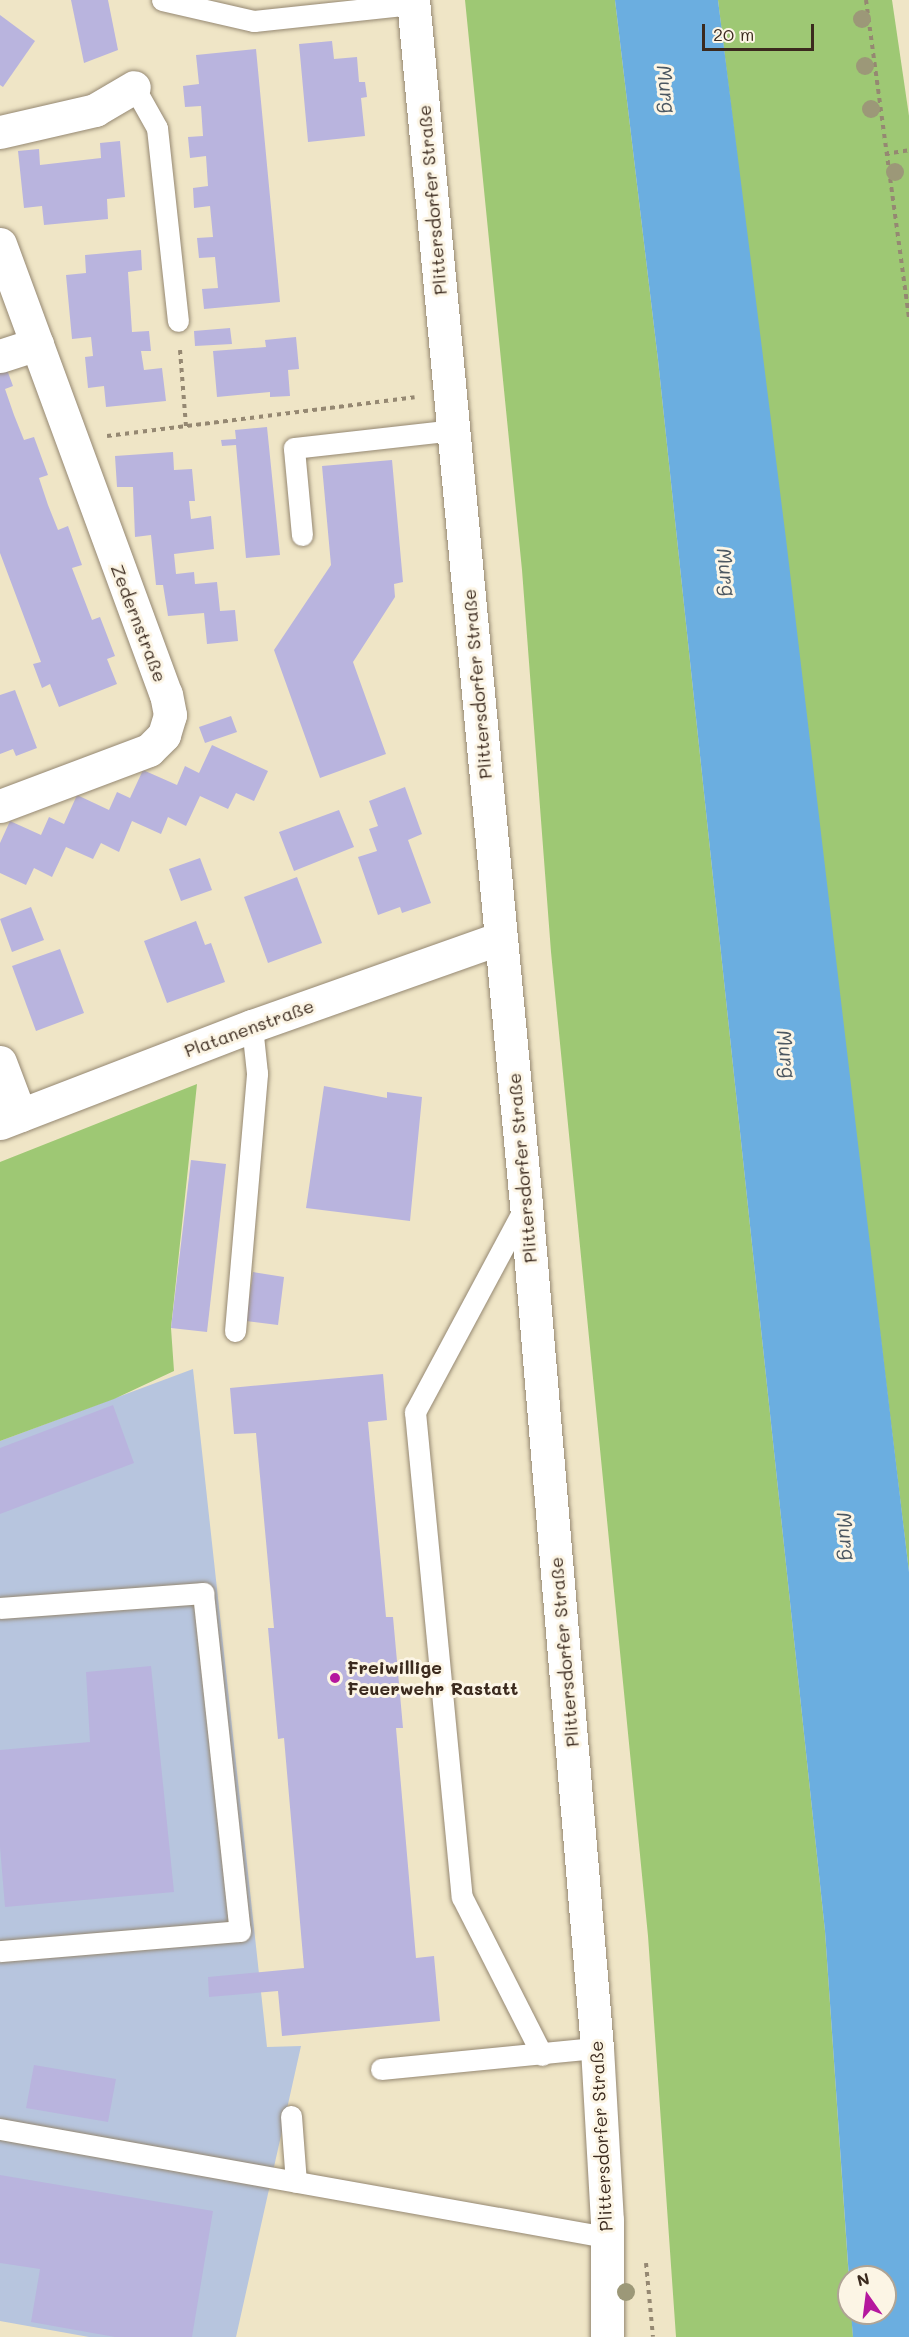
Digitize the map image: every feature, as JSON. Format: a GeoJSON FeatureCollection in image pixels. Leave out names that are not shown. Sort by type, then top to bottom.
{"type":"FeatureCollection","features":[{"type":"Feature","properties":{"kind":"street","name":"Plittersdorfer Straße"},"geometry":{"type":"LineString","coordinates":[[414,2],[526,1204],[597,2048],[606,2237],[607,2337]]}},
{"type":"Feature","properties":{"kind":"street"},"geometry":{"type":"LineString","coordinates":[[0,132],[95,110],[134,87]]}},
{"type":"Feature","properties":{"kind":"street","name":"Zedernstraße"},"geometry":{"type":"LineString","coordinates":[[0,244],[166,694],[170,715],[164,735],[149,750],[0,806]]}},
{"type":"Feature","properties":{"kind":"street"},"geometry":{"type":"LineString","coordinates":[[0,356],[36,344]]}},
{"type":"Feature","properties":{"kind":"street","name":"Platanenstraße"},"geometry":{"type":"LineString","coordinates":[[10,1119],[252,1026],[500,938]]}},
{"type":"Feature","properties":{"kind":"street"},"geometry":{"type":"LineString","coordinates":[[0,1062],[10,1119]]}},
{"type":"Feature","properties":{"kind":"lane"},"geometry":{"type":"LineString","coordinates":[[162,0],[254,21],[414,2]]}},
{"type":"Feature","properties":{"kind":"lane"},"geometry":{"type":"LineString","coordinates":[[134,87],[157,128],[178,321]]}},
{"type":"Feature","properties":{"kind":"lane"},"geometry":{"type":"LineString","coordinates":[[302,535],[294,448],[454,430]]}},
{"type":"Feature","properties":{"kind":"lane"},"geometry":{"type":"LineString","coordinates":[[235,1331],[257,1073],[252,1026]]}},
{"type":"Feature","properties":{"kind":"lane"},"geometry":{"type":"LineString","coordinates":[[526,1204],[415,1412],[462,1897],[542,2055]]}},
{"type":"Feature","properties":{"kind":"lane"},"geometry":{"type":"LineString","coordinates":[[0,1608],[203,1593],[240,1931],[0,1951]]}},
{"type":"Feature","properties":{"kind":"lane"},"geometry":{"type":"LineString","coordinates":[[381,2069],[597,2048]]}},
{"type":"Feature","properties":{"kind":"lane"},"geometry":{"type":"LineString","coordinates":[[291,2116],[296,2182]]}},
{"type":"Feature","properties":{"kind":"lane"},"geometry":{"type":"LineString","coordinates":[[0,2129],[606,2237]]}},
{"type":"Feature","properties":{"kind":"path"},"geometry":{"type":"LineString","coordinates":[[866,0],[909,320]]}},
{"type":"Feature","properties":{"kind":"path"},"geometry":{"type":"LineString","coordinates":[[885,154],[909,150]]}},
{"type":"Feature","properties":{"kind":"path"},"geometry":{"type":"LineString","coordinates":[[178,321],[186,427]]}},
{"type":"Feature","properties":{"kind":"path"},"geometry":{"type":"LineString","coordinates":[[71,441],[450,393]]}},
{"type":"Feature","properties":{"kind":"shaded area"},"geometry":{"type":"Polygon","coordinates":[[[193,1369],[267,2047],[301,2046],[236,2337],[89,2337],[0,2321],[0,1441],[193,1369]]]}},
{"type":"Feature","properties":{"kind":"green space"},"geometry":{"type":"Polygon","coordinates":[[[465,0],[615,0],[658,360],[825,1931],[848,2265],[837,2265],[837,2325],[852,2325],[853,2337],[676,2337],[648,1936],[551,952],[522,570],[465,0]]]}},
{"type":"Feature","properties":{"kind":"green space"},"geometry":{"type":"Polygon","coordinates":[[[718,0],[892,0],[909,116],[909,1572],[718,0]]]}},
{"type":"Feature","properties":{"kind":"green space"},"geometry":{"type":"Polygon","coordinates":[[[197,1084],[171,1328],[174,1371],[114,1399],[0,1441],[0,1162],[197,1084]]]}},
{"type":"Feature","properties":{"kind":"water","name":"Murg"},"geometry":{"type":"Polygon","coordinates":[[[615,0],[718,0],[786,539],[909,1572],[909,2337],[853,2337],[852,2325],[897,2325],[897,2265],[848,2265],[825,1931],[658,360],[615,0]]]}},
{"type":"Feature","properties":{"kind":"building"},"geometry":{"type":"Polygon","coordinates":[[[71,0],[108,0],[118,50],[84,63],[71,0]]]}},
{"type":"Feature","properties":{"kind":"building"},"geometry":{"type":"Polygon","coordinates":[[[0,15],[35,41],[3,87],[0,85],[0,15]]]}},
{"type":"Feature","properties":{"kind":"building"},"geometry":{"type":"Polygon","coordinates":[[[332,41],[334,59],[357,57],[359,82],[365,82],[367,97],[361,98],[365,136],[308,142],[299,44],[332,41]]]}},
{"type":"Feature","properties":{"kind":"building"},"geometry":{"type":"Polygon","coordinates":[[[256,49],[280,302],[204,309],[202,289],[218,288],[215,257],[199,258],[197,238],[213,237],[210,206],[194,208],[193,188],[208,186],[206,156],[190,158],[188,137],[203,136],[201,106],[185,107],[183,86],[199,84],[196,55],[256,49]]]}},
{"type":"Feature","properties":{"kind":"building"},"geometry":{"type":"Polygon","coordinates":[[[120,141],[125,197],[107,199],[108,219],[44,225],[42,206],[24,208],[18,151],[39,149],[40,165],[101,158],[100,143],[120,141]]]}},
{"type":"Feature","properties":{"kind":"building"},"geometry":{"type":"Polygon","coordinates":[[[141,250],[142,270],[128,272],[132,332],[149,331],[151,351],[141,351],[144,370],[162,368],[166,401],[106,407],[104,386],[88,388],[85,357],[93,356],[91,337],[72,339],[66,275],[86,273],[85,255],[141,250]]]}},
{"type":"Feature","properties":{"kind":"building"},"geometry":{"type":"Polygon","coordinates":[[[230,328],[232,344],[195,346],[194,331],[230,328]]]}},
{"type":"Feature","properties":{"kind":"building"},"geometry":{"type":"Polygon","coordinates":[[[296,337],[299,369],[288,370],[290,396],[270,397],[270,392],[217,397],[213,351],[266,347],[265,340],[296,337]]]}},
{"type":"Feature","properties":{"kind":"building"},"geometry":{"type":"Polygon","coordinates":[[[6,367],[13,386],[5,389],[14,415],[24,440],[34,437],[48,475],[39,478],[48,505],[58,530],[68,526],[82,565],[72,568],[92,620],[100,617],[115,656],[107,659],[117,684],[59,707],[50,684],[42,688],[33,664],[41,662],[0,553],[0,369],[6,367]]]}},
{"type":"Feature","properties":{"kind":"building"},"geometry":{"type":"Polygon","coordinates":[[[267,427],[280,555],[246,558],[236,445],[222,446],[221,440],[236,439],[235,430],[267,427]]]}},
{"type":"Feature","properties":{"kind":"building"},"geometry":{"type":"Polygon","coordinates":[[[173,452],[174,470],[192,469],[195,501],[189,501],[191,519],[211,516],[214,549],[174,554],[176,574],[194,572],[195,584],[217,582],[220,611],[235,610],[238,641],[207,644],[204,613],[168,616],[163,585],[156,585],[151,535],[135,537],[133,487],[117,487],[115,456],[173,452]]]}},
{"type":"Feature","properties":{"kind":"building"},"geometry":{"type":"Polygon","coordinates":[[[392,460],[403,582],[394,584],[395,597],[353,662],[386,754],[320,778],[274,650],[331,565],[322,466],[392,460]]]}},
{"type":"Feature","properties":{"kind":"building"},"geometry":{"type":"Polygon","coordinates":[[[15,690],[37,748],[16,756],[13,749],[0,754],[0,695],[15,690]]]}},
{"type":"Feature","properties":{"kind":"building"},"geometry":{"type":"Polygon","coordinates":[[[231,716],[237,732],[205,743],[199,727],[231,716]]]}},
{"type":"Feature","properties":{"kind":"building"},"geometry":{"type":"Polygon","coordinates":[[[212,745],[268,771],[254,801],[236,793],[228,809],[200,796],[186,826],[168,817],[161,834],[132,821],[119,852],[101,843],[93,859],[66,847],[52,877],[34,868],[26,885],[0,873],[0,843],[10,821],[41,835],[49,817],[64,824],[77,795],[109,810],[117,792],[130,798],[143,770],[177,785],[185,766],[199,773],[212,745]]]}},
{"type":"Feature","properties":{"kind":"building"},"geometry":{"type":"Polygon","coordinates":[[[405,787],[422,834],[408,840],[431,903],[402,913],[400,907],[378,915],[358,857],[377,851],[369,829],[378,826],[369,801],[405,787]]]}},
{"type":"Feature","properties":{"kind":"building"},"geometry":{"type":"Polygon","coordinates":[[[339,810],[354,847],[294,871],[279,832],[339,810]]]}},
{"type":"Feature","properties":{"kind":"building"},"geometry":{"type":"Polygon","coordinates":[[[200,858],[212,890],[181,901],[169,869],[200,858]]]}},
{"type":"Feature","properties":{"kind":"building"},"geometry":{"type":"Polygon","coordinates":[[[297,877],[322,943],[268,963],[244,897],[297,877]]]}},
{"type":"Feature","properties":{"kind":"building"},"geometry":{"type":"Polygon","coordinates":[[[31,907],[44,940],[12,952],[0,919],[31,907]]]}},
{"type":"Feature","properties":{"kind":"building"},"geometry":{"type":"Polygon","coordinates":[[[196,921],[205,945],[211,943],[225,982],[167,1003],[144,941],[196,921]]]}},
{"type":"Feature","properties":{"kind":"building"},"geometry":{"type":"Polygon","coordinates":[[[60,949],[84,1013],[36,1031],[12,966],[60,949]]]}},
{"type":"Feature","properties":{"kind":"building"},"geometry":{"type":"Polygon","coordinates":[[[324,1086],[387,1098],[387,1092],[422,1097],[410,1221],[306,1208],[324,1086]]]}},
{"type":"Feature","properties":{"kind":"building"},"geometry":{"type":"Polygon","coordinates":[[[191,1160],[226,1164],[207,1332],[171,1328],[191,1160]]]}},
{"type":"Feature","properties":{"kind":"building"},"geometry":{"type":"Polygon","coordinates":[[[253,1272],[284,1277],[278,1325],[246,1321],[253,1272]]]}},
{"type":"Feature","properties":{"kind":"building"},"geometry":{"type":"Polygon","coordinates":[[[383,1374],[387,1420],[368,1422],[386,1617],[393,1617],[403,1728],[396,1728],[416,1958],[434,1956],[440,2021],[282,2036],[278,1991],[209,1997],[208,1977],[304,1968],[284,1738],[278,1739],[268,1628],[274,1628],[256,1433],[234,1434],[230,1388],[383,1374]]]}},
{"type":"Feature","properties":{"kind":"building"},"geometry":{"type":"Polygon","coordinates":[[[113,1405],[134,1463],[0,1514],[0,1448],[113,1405]]]}},
{"type":"Feature","properties":{"kind":"building"},"geometry":{"type":"Polygon","coordinates":[[[151,1666],[174,1892],[5,1907],[0,1847],[0,1750],[90,1742],[86,1672],[151,1666]]]}},
{"type":"Feature","properties":{"kind":"building"},"geometry":{"type":"Polygon","coordinates":[[[34,2065],[116,2079],[108,2122],[26,2108],[34,2065]]]}},
{"type":"Feature","properties":{"kind":"building"},"geometry":{"type":"Polygon","coordinates":[[[0,2175],[213,2211],[192,2337],[115,2337],[31,2322],[40,2269],[0,2263],[0,2175]]]}},
{"type":"Feature","properties":{"kind":"place","name":"Freiwillige Feuerwehr Rastatt"},"geometry":{"type":"Point","coordinates":[335,1678]}}]}
